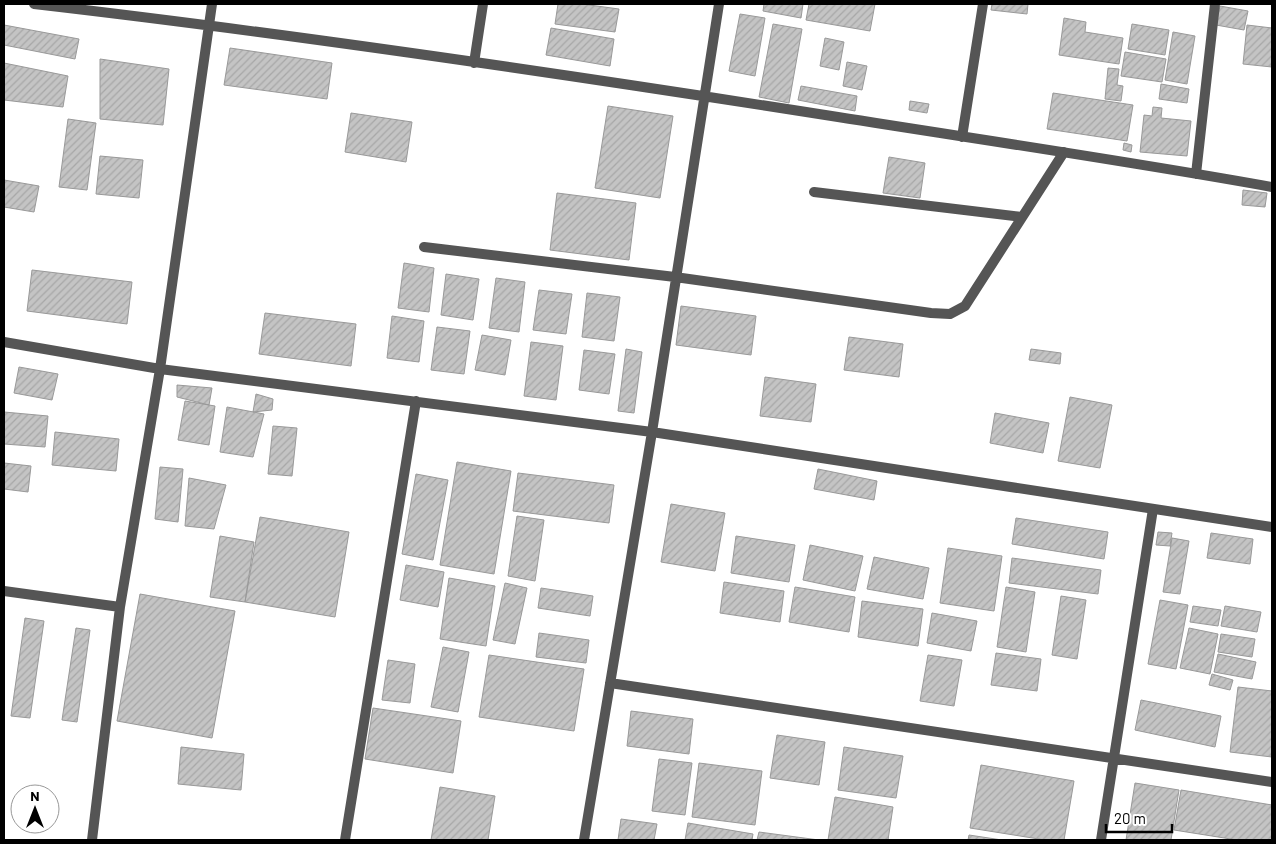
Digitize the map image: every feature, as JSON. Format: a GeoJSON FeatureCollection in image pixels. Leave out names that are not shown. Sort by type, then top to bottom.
{"type":"FeatureCollection","features":[{"type":"Feature","properties":{"kind":"street"},"geometry":{"type":"LineString","coordinates":[[34,4],[209,24],[705,96],[1064,152],[1272,188]]}},
{"type":"Feature","properties":{"kind":"street"},"geometry":{"type":"LineString","coordinates":[[92,840],[120,607],[160,369],[212,4]]}},
{"type":"Feature","properties":{"kind":"street"},"geometry":{"type":"LineString","coordinates":[[474,63],[483,4]]}},
{"type":"Feature","properties":{"kind":"street"},"geometry":{"type":"LineString","coordinates":[[584,840],[652,432],[719,4]]}},
{"type":"Feature","properties":{"kind":"street"},"geometry":{"type":"LineString","coordinates":[[962,137],[983,4]]}},
{"type":"Feature","properties":{"kind":"street"},"geometry":{"type":"LineString","coordinates":[[1196,174],[1216,4]]}},
{"type":"Feature","properties":{"kind":"street"},"geometry":{"type":"LineString","coordinates":[[424,247],[675,277],[950,314],[965,306],[1064,152]]}},
{"type":"Feature","properties":{"kind":"street"},"geometry":{"type":"LineString","coordinates":[[814,192],[1022,217]]}},
{"type":"Feature","properties":{"kind":"street"},"geometry":{"type":"LineString","coordinates":[[4,342],[160,369],[652,432],[1272,527]]}},
{"type":"Feature","properties":{"kind":"street"},"geometry":{"type":"LineString","coordinates":[[344,840],[416,402]]}},
{"type":"Feature","properties":{"kind":"street"},"geometry":{"type":"LineString","coordinates":[[1101,840],[1154,509]]}},
{"type":"Feature","properties":{"kind":"street"},"geometry":{"type":"LineString","coordinates":[[4,591],[120,607]]}},
{"type":"Feature","properties":{"kind":"street"},"geometry":{"type":"LineString","coordinates":[[610,683],[1272,782]]}},
{"type":"Feature","properties":{"kind":"building"},"geometry":{"type":"Polygon","coordinates":[[[558,4],[582,4],[619,9],[615,32],[555,24],[558,4]]]}},
{"type":"Feature","properties":{"kind":"building"},"geometry":{"type":"Polygon","coordinates":[[[764,4],[803,4],[801,18],[763,11],[764,4]]]}},
{"type":"Feature","properties":{"kind":"building"},"geometry":{"type":"Polygon","coordinates":[[[809,4],[875,4],[870,31],[806,20],[809,4]]]}},
{"type":"Feature","properties":{"kind":"building"},"geometry":{"type":"Polygon","coordinates":[[[992,4],[1028,4],[1027,14],[991,10],[992,4]]]}},
{"type":"Feature","properties":{"kind":"building"},"geometry":{"type":"Polygon","coordinates":[[[1220,6],[1248,11],[1244,30],[1216,25],[1220,6]]]}},
{"type":"Feature","properties":{"kind":"building"},"geometry":{"type":"Polygon","coordinates":[[[740,14],[765,18],[755,76],[729,71],[740,14]]]}},
{"type":"Feature","properties":{"kind":"building"},"geometry":{"type":"Polygon","coordinates":[[[1064,18],[1086,22],[1085,32],[1123,38],[1119,64],[1059,55],[1064,18]]]}},
{"type":"Feature","properties":{"kind":"building"},"geometry":{"type":"Polygon","coordinates":[[[773,24],[802,29],[789,103],[759,97],[773,24]]]}},
{"type":"Feature","properties":{"kind":"building"},"geometry":{"type":"Polygon","coordinates":[[[1132,24],[1169,30],[1165,55],[1128,49],[1132,24]]]}},
{"type":"Feature","properties":{"kind":"building"},"geometry":{"type":"Polygon","coordinates":[[[4,25],[79,39],[75,59],[4,45],[4,25]]]}},
{"type":"Feature","properties":{"kind":"building"},"geometry":{"type":"Polygon","coordinates":[[[1247,25],[1272,28],[1272,67],[1243,64],[1247,25]]]}},
{"type":"Feature","properties":{"kind":"building"},"geometry":{"type":"Polygon","coordinates":[[[551,28],[614,39],[610,66],[546,55],[551,28]]]}},
{"type":"Feature","properties":{"kind":"building"},"geometry":{"type":"Polygon","coordinates":[[[1173,32],[1195,36],[1187,84],[1165,80],[1173,32]]]}},
{"type":"Feature","properties":{"kind":"building"},"geometry":{"type":"Polygon","coordinates":[[[825,38],[844,42],[839,70],[820,66],[825,38]]]}},
{"type":"Feature","properties":{"kind":"building"},"geometry":{"type":"Polygon","coordinates":[[[230,48],[332,63],[327,99],[224,85],[230,48]]]}},
{"type":"Feature","properties":{"kind":"building"},"geometry":{"type":"Polygon","coordinates":[[[1125,52],[1166,59],[1162,82],[1121,76],[1125,52]]]}},
{"type":"Feature","properties":{"kind":"building"},"geometry":{"type":"Polygon","coordinates":[[[100,59],[169,69],[163,125],[100,119],[100,59]]]}},
{"type":"Feature","properties":{"kind":"building"},"geometry":{"type":"Polygon","coordinates":[[[847,62],[867,66],[862,90],[843,86],[847,62]]]}},
{"type":"Feature","properties":{"kind":"building"},"geometry":{"type":"Polygon","coordinates":[[[4,63],[68,76],[63,107],[4,100],[4,63]]]}},
{"type":"Feature","properties":{"kind":"building"},"geometry":{"type":"Polygon","coordinates":[[[1108,68],[1119,69],[1117,85],[1123,86],[1121,101],[1105,99],[1108,68]]]}},
{"type":"Feature","properties":{"kind":"building"},"geometry":{"type":"Polygon","coordinates":[[[1161,84],[1189,89],[1187,103],[1159,99],[1161,84]]]}},
{"type":"Feature","properties":{"kind":"building"},"geometry":{"type":"Polygon","coordinates":[[[801,86],[857,96],[855,111],[798,100],[801,86]]]}},
{"type":"Feature","properties":{"kind":"building"},"geometry":{"type":"Polygon","coordinates":[[[1053,93],[1133,105],[1127,141],[1047,129],[1053,93]]]}},
{"type":"Feature","properties":{"kind":"building"},"geometry":{"type":"Polygon","coordinates":[[[910,101],[929,104],[927,113],[909,110],[910,101]]]}},
{"type":"Feature","properties":{"kind":"building"},"geometry":{"type":"Polygon","coordinates":[[[608,106],[673,116],[660,198],[595,188],[608,106]]]}},
{"type":"Feature","properties":{"kind":"building"},"geometry":{"type":"Polygon","coordinates":[[[1153,107],[1162,108],[1161,118],[1191,121],[1187,156],[1140,152],[1144,115],[1152,116],[1153,107]]]}},
{"type":"Feature","properties":{"kind":"building"},"geometry":{"type":"Polygon","coordinates":[[[351,113],[412,122],[406,162],[345,152],[351,113]]]}},
{"type":"Feature","properties":{"kind":"building"},"geometry":{"type":"Polygon","coordinates":[[[68,119],[96,123],[87,190],[59,187],[68,119]]]}},
{"type":"Feature","properties":{"kind":"building"},"geometry":{"type":"Polygon","coordinates":[[[1124,143],[1132,145],[1131,152],[1123,150],[1124,143]]]}},
{"type":"Feature","properties":{"kind":"building"},"geometry":{"type":"Polygon","coordinates":[[[100,156],[143,160],[139,198],[96,194],[100,156]]]}},
{"type":"Feature","properties":{"kind":"building"},"geometry":{"type":"Polygon","coordinates":[[[889,157],[925,163],[920,198],[883,193],[889,157]]]}},
{"type":"Feature","properties":{"kind":"building"},"geometry":{"type":"Polygon","coordinates":[[[4,180],[39,186],[34,212],[4,207],[4,180]]]}},
{"type":"Feature","properties":{"kind":"building"},"geometry":{"type":"Polygon","coordinates":[[[1243,190],[1267,193],[1265,207],[1242,205],[1243,190]]]}},
{"type":"Feature","properties":{"kind":"building"},"geometry":{"type":"Polygon","coordinates":[[[557,193],[636,203],[629,260],[550,250],[557,193]]]}},
{"type":"Feature","properties":{"kind":"building"},"geometry":{"type":"Polygon","coordinates":[[[404,263],[434,268],[429,312],[398,308],[404,263]]]}},
{"type":"Feature","properties":{"kind":"building"},"geometry":{"type":"Polygon","coordinates":[[[32,270],[132,282],[127,324],[27,311],[32,270]]]}},
{"type":"Feature","properties":{"kind":"building"},"geometry":{"type":"Polygon","coordinates":[[[446,274],[479,279],[473,320],[441,315],[446,274]]]}},
{"type":"Feature","properties":{"kind":"building"},"geometry":{"type":"Polygon","coordinates":[[[496,278],[525,282],[519,332],[489,328],[496,278]]]}},
{"type":"Feature","properties":{"kind":"building"},"geometry":{"type":"Polygon","coordinates":[[[539,290],[572,294],[566,334],[533,330],[539,290]]]}},
{"type":"Feature","properties":{"kind":"building"},"geometry":{"type":"Polygon","coordinates":[[[587,293],[620,297],[614,341],[582,337],[587,293]]]}},
{"type":"Feature","properties":{"kind":"building"},"geometry":{"type":"Polygon","coordinates":[[[681,306],[756,316],[751,355],[676,345],[681,306]]]}},
{"type":"Feature","properties":{"kind":"building"},"geometry":{"type":"Polygon","coordinates":[[[265,313],[356,324],[351,366],[259,354],[265,313]]]}},
{"type":"Feature","properties":{"kind":"building"},"geometry":{"type":"Polygon","coordinates":[[[392,316],[424,321],[419,362],[387,358],[392,316]]]}},
{"type":"Feature","properties":{"kind":"building"},"geometry":{"type":"Polygon","coordinates":[[[437,327],[470,331],[464,374],[431,370],[437,327]]]}},
{"type":"Feature","properties":{"kind":"building"},"geometry":{"type":"Polygon","coordinates":[[[482,335],[511,340],[505,375],[475,370],[482,335]]]}},
{"type":"Feature","properties":{"kind":"building"},"geometry":{"type":"Polygon","coordinates":[[[849,337],[903,344],[899,377],[844,370],[849,337]]]}},
{"type":"Feature","properties":{"kind":"building"},"geometry":{"type":"Polygon","coordinates":[[[531,342],[563,346],[556,400],[524,396],[531,342]]]}},
{"type":"Feature","properties":{"kind":"building"},"geometry":{"type":"Polygon","coordinates":[[[626,349],[642,352],[634,413],[618,411],[626,349]]]}},
{"type":"Feature","properties":{"kind":"building"},"geometry":{"type":"Polygon","coordinates":[[[1031,349],[1061,353],[1060,364],[1029,360],[1031,349]]]}},
{"type":"Feature","properties":{"kind":"building"},"geometry":{"type":"Polygon","coordinates":[[[584,350],[615,354],[609,394],[579,390],[584,350]]]}},
{"type":"Feature","properties":{"kind":"building"},"geometry":{"type":"Polygon","coordinates":[[[19,367],[58,374],[52,400],[14,393],[19,367]]]}},
{"type":"Feature","properties":{"kind":"building"},"geometry":{"type":"Polygon","coordinates":[[[765,377],[816,384],[811,422],[760,416],[765,377]]]}},
{"type":"Feature","properties":{"kind":"building"},"geometry":{"type":"Polygon","coordinates":[[[177,385],[212,388],[209,405],[177,397],[177,385]]]}},
{"type":"Feature","properties":{"kind":"building"},"geometry":{"type":"Polygon","coordinates":[[[256,394],[273,399],[272,410],[253,412],[256,394]]]}},
{"type":"Feature","properties":{"kind":"building"},"geometry":{"type":"Polygon","coordinates":[[[1070,397],[1112,405],[1100,468],[1058,461],[1070,397]]]}},
{"type":"Feature","properties":{"kind":"building"},"geometry":{"type":"Polygon","coordinates":[[[185,401],[215,406],[209,445],[178,440],[185,401]]]}},
{"type":"Feature","properties":{"kind":"building"},"geometry":{"type":"Polygon","coordinates":[[[227,407],[264,414],[253,457],[220,452],[227,407]]]}},
{"type":"Feature","properties":{"kind":"building"},"geometry":{"type":"Polygon","coordinates":[[[4,412],[48,416],[45,447],[4,444],[4,412]]]}},
{"type":"Feature","properties":{"kind":"building"},"geometry":{"type":"Polygon","coordinates":[[[995,413],[1049,423],[1043,453],[990,443],[995,413]]]}},
{"type":"Feature","properties":{"kind":"building"},"geometry":{"type":"Polygon","coordinates":[[[273,426],[297,428],[292,476],[268,474],[273,426]]]}},
{"type":"Feature","properties":{"kind":"building"},"geometry":{"type":"Polygon","coordinates":[[[55,432],[119,439],[116,471],[52,465],[55,432]]]}},
{"type":"Feature","properties":{"kind":"building"},"geometry":{"type":"Polygon","coordinates":[[[457,462],[511,471],[494,574],[440,565],[457,462]]]}},
{"type":"Feature","properties":{"kind":"building"},"geometry":{"type":"Polygon","coordinates":[[[4,463],[31,466],[28,492],[4,489],[4,463]]]}},
{"type":"Feature","properties":{"kind":"building"},"geometry":{"type":"Polygon","coordinates":[[[160,467],[183,469],[178,522],[155,519],[160,467]]]}},
{"type":"Feature","properties":{"kind":"building"},"geometry":{"type":"Polygon","coordinates":[[[818,469],[877,481],[874,500],[814,489],[818,469]]]}},
{"type":"Feature","properties":{"kind":"building"},"geometry":{"type":"Polygon","coordinates":[[[518,473],[614,485],[609,523],[513,511],[518,473]]]}},
{"type":"Feature","properties":{"kind":"building"},"geometry":{"type":"Polygon","coordinates":[[[416,474],[448,480],[433,560],[402,554],[416,474]]]}},
{"type":"Feature","properties":{"kind":"building"},"geometry":{"type":"Polygon","coordinates":[[[189,478],[226,485],[214,529],[185,526],[189,478]]]}},
{"type":"Feature","properties":{"kind":"building"},"geometry":{"type":"Polygon","coordinates":[[[671,504],[725,513],[715,571],[661,562],[671,504]]]}},
{"type":"Feature","properties":{"kind":"building"},"geometry":{"type":"Polygon","coordinates":[[[517,516],[544,520],[535,581],[508,576],[517,516]]]}},
{"type":"Feature","properties":{"kind":"building"},"geometry":{"type":"Polygon","coordinates":[[[260,517],[349,532],[335,617],[245,602],[260,517]]]}},
{"type":"Feature","properties":{"kind":"building"},"geometry":{"type":"Polygon","coordinates":[[[1016,518],[1108,532],[1104,559],[1012,544],[1016,518]]]}},
{"type":"Feature","properties":{"kind":"building"},"geometry":{"type":"Polygon","coordinates":[[[1158,532],[1172,533],[1170,546],[1156,545],[1158,532]]]}},
{"type":"Feature","properties":{"kind":"building"},"geometry":{"type":"Polygon","coordinates":[[[1211,533],[1253,539],[1250,564],[1207,558],[1211,533]]]}},
{"type":"Feature","properties":{"kind":"building"},"geometry":{"type":"Polygon","coordinates":[[[220,536],[254,542],[245,602],[210,597],[220,536]]]}},
{"type":"Feature","properties":{"kind":"building"},"geometry":{"type":"Polygon","coordinates":[[[736,536],[795,545],[789,582],[731,573],[736,536]]]}},
{"type":"Feature","properties":{"kind":"building"},"geometry":{"type":"Polygon","coordinates":[[[1172,538],[1189,541],[1180,594],[1163,592],[1172,538]]]}},
{"type":"Feature","properties":{"kind":"building"},"geometry":{"type":"Polygon","coordinates":[[[810,545],[863,556],[855,591],[803,580],[810,545]]]}},
{"type":"Feature","properties":{"kind":"building"},"geometry":{"type":"Polygon","coordinates":[[[948,548],[1002,556],[994,611],[940,603],[948,548]]]}},
{"type":"Feature","properties":{"kind":"building"},"geometry":{"type":"Polygon","coordinates":[[[874,557],[929,568],[923,599],[867,589],[874,557]]]}},
{"type":"Feature","properties":{"kind":"building"},"geometry":{"type":"Polygon","coordinates":[[[1012,558],[1101,570],[1098,594],[1009,583],[1012,558]]]}},
{"type":"Feature","properties":{"kind":"building"},"geometry":{"type":"Polygon","coordinates":[[[406,565],[444,572],[438,607],[400,600],[406,565]]]}},
{"type":"Feature","properties":{"kind":"building"},"geometry":{"type":"Polygon","coordinates":[[[449,578],[495,586],[486,646],[440,639],[449,578]]]}},
{"type":"Feature","properties":{"kind":"building"},"geometry":{"type":"Polygon","coordinates":[[[724,582],[784,591],[780,622],[720,613],[724,582]]]}},
{"type":"Feature","properties":{"kind":"building"},"geometry":{"type":"Polygon","coordinates":[[[505,583],[527,588],[515,644],[493,640],[505,583]]]}},
{"type":"Feature","properties":{"kind":"building"},"geometry":{"type":"Polygon","coordinates":[[[795,587],[855,597],[849,632],[789,622],[795,587]]]}},
{"type":"Feature","properties":{"kind":"building"},"geometry":{"type":"Polygon","coordinates":[[[1006,587],[1035,592],[1026,652],[997,647],[1006,587]]]}},
{"type":"Feature","properties":{"kind":"building"},"geometry":{"type":"Polygon","coordinates":[[[541,588],[593,596],[590,616],[538,608],[541,588]]]}},
{"type":"Feature","properties":{"kind":"building"},"geometry":{"type":"Polygon","coordinates":[[[140,594],[235,611],[212,738],[117,721],[140,594]]]}},
{"type":"Feature","properties":{"kind":"building"},"geometry":{"type":"Polygon","coordinates":[[[1061,596],[1086,600],[1077,659],[1052,655],[1061,596]]]}},
{"type":"Feature","properties":{"kind":"building"},"geometry":{"type":"Polygon","coordinates":[[[1160,600],[1188,605],[1176,669],[1148,664],[1160,600]]]}},
{"type":"Feature","properties":{"kind":"building"},"geometry":{"type":"Polygon","coordinates":[[[862,601],[923,609],[918,646],[858,637],[862,601]]]}},
{"type":"Feature","properties":{"kind":"building"},"geometry":{"type":"Polygon","coordinates":[[[1193,606],[1221,610],[1218,626],[1190,622],[1193,606]]]}},
{"type":"Feature","properties":{"kind":"building"},"geometry":{"type":"Polygon","coordinates":[[[1225,606],[1261,612],[1257,632],[1221,626],[1225,606]]]}},
{"type":"Feature","properties":{"kind":"building"},"geometry":{"type":"Polygon","coordinates":[[[932,613],[977,621],[971,651],[927,643],[932,613]]]}},
{"type":"Feature","properties":{"kind":"building"},"geometry":{"type":"Polygon","coordinates":[[[25,618],[44,621],[30,718],[11,716],[25,618]]]}},
{"type":"Feature","properties":{"kind":"building"},"geometry":{"type":"Polygon","coordinates":[[[76,628],[90,630],[77,722],[62,720],[76,628]]]}},
{"type":"Feature","properties":{"kind":"building"},"geometry":{"type":"Polygon","coordinates":[[[1189,628],[1218,634],[1210,674],[1180,668],[1189,628]]]}},
{"type":"Feature","properties":{"kind":"building"},"geometry":{"type":"Polygon","coordinates":[[[539,633],[589,640],[586,663],[536,657],[539,633]]]}},
{"type":"Feature","properties":{"kind":"building"},"geometry":{"type":"Polygon","coordinates":[[[1221,634],[1255,639],[1252,657],[1218,652],[1221,634]]]}},
{"type":"Feature","properties":{"kind":"building"},"geometry":{"type":"Polygon","coordinates":[[[443,647],[469,652],[458,712],[431,707],[443,647]]]}},
{"type":"Feature","properties":{"kind":"building"},"geometry":{"type":"Polygon","coordinates":[[[996,653],[1041,659],[1037,691],[991,685],[996,653]]]}},
{"type":"Feature","properties":{"kind":"building"},"geometry":{"type":"Polygon","coordinates":[[[1218,654],[1256,662],[1252,679],[1214,672],[1218,654]]]}},
{"type":"Feature","properties":{"kind":"building"},"geometry":{"type":"Polygon","coordinates":[[[489,655],[584,669],[574,731],[479,717],[489,655]]]}},
{"type":"Feature","properties":{"kind":"building"},"geometry":{"type":"Polygon","coordinates":[[[928,655],[962,660],[954,706],[920,701],[928,655]]]}},
{"type":"Feature","properties":{"kind":"building"},"geometry":{"type":"Polygon","coordinates":[[[388,660],[415,664],[410,703],[382,700],[388,660]]]}},
{"type":"Feature","properties":{"kind":"building"},"geometry":{"type":"Polygon","coordinates":[[[1212,674],[1233,680],[1230,690],[1209,685],[1212,674]]]}},
{"type":"Feature","properties":{"kind":"building"},"geometry":{"type":"Polygon","coordinates":[[[1238,687],[1272,691],[1272,757],[1230,752],[1238,687]]]}},
{"type":"Feature","properties":{"kind":"building"},"geometry":{"type":"Polygon","coordinates":[[[1141,700],[1221,716],[1215,747],[1135,730],[1141,700]]]}},
{"type":"Feature","properties":{"kind":"building"},"geometry":{"type":"Polygon","coordinates":[[[373,708],[461,721],[453,773],[365,759],[373,708]]]}},
{"type":"Feature","properties":{"kind":"building"},"geometry":{"type":"Polygon","coordinates":[[[631,711],[693,719],[689,754],[627,746],[631,711]]]}},
{"type":"Feature","properties":{"kind":"building"},"geometry":{"type":"Polygon","coordinates":[[[777,735],[825,742],[819,785],[770,778],[777,735]]]}},
{"type":"Feature","properties":{"kind":"building"},"geometry":{"type":"Polygon","coordinates":[[[181,747],[244,754],[241,790],[178,784],[181,747]]]}},
{"type":"Feature","properties":{"kind":"building"},"geometry":{"type":"Polygon","coordinates":[[[844,747],[903,756],[896,798],[838,790],[844,747]]]}},
{"type":"Feature","properties":{"kind":"building"},"geometry":{"type":"Polygon","coordinates":[[[659,759],[692,763],[685,815],[652,811],[659,759]]]}},
{"type":"Feature","properties":{"kind":"building"},"geometry":{"type":"Polygon","coordinates":[[[699,763],[762,771],[755,825],[692,817],[699,763]]]}},
{"type":"Feature","properties":{"kind":"building"},"geometry":{"type":"Polygon","coordinates":[[[981,765],[1074,781],[1064,840],[1045,840],[970,828],[981,765]]]}},
{"type":"Feature","properties":{"kind":"building"},"geometry":{"type":"Polygon","coordinates":[[[1135,783],[1179,790],[1171,840],[1126,840],[1135,783]]]}},
{"type":"Feature","properties":{"kind":"building"},"geometry":{"type":"Polygon","coordinates":[[[440,787],[495,796],[488,840],[431,840],[440,787]]]}},
{"type":"Feature","properties":{"kind":"building"},"geometry":{"type":"Polygon","coordinates":[[[1181,790],[1272,805],[1272,840],[1237,840],[1174,830],[1181,790]]]}},
{"type":"Feature","properties":{"kind":"building"},"geometry":{"type":"Polygon","coordinates":[[[835,797],[893,807],[888,840],[828,840],[835,797]]]}},
{"type":"Feature","properties":{"kind":"building"},"geometry":{"type":"Polygon","coordinates":[[[621,819],[657,824],[654,840],[618,840],[621,819]]]}},
{"type":"Feature","properties":{"kind":"building"},"geometry":{"type":"Polygon","coordinates":[[[688,823],[753,834],[752,840],[685,840],[688,823]]]}},
{"type":"Feature","properties":{"kind":"building"},"geometry":{"type":"Polygon","coordinates":[[[759,832],[819,840],[757,840],[759,832]]]}},
{"type":"Feature","properties":{"kind":"building"},"geometry":{"type":"Polygon","coordinates":[[[969,835],[1002,840],[968,840],[969,835]]]}}]}
